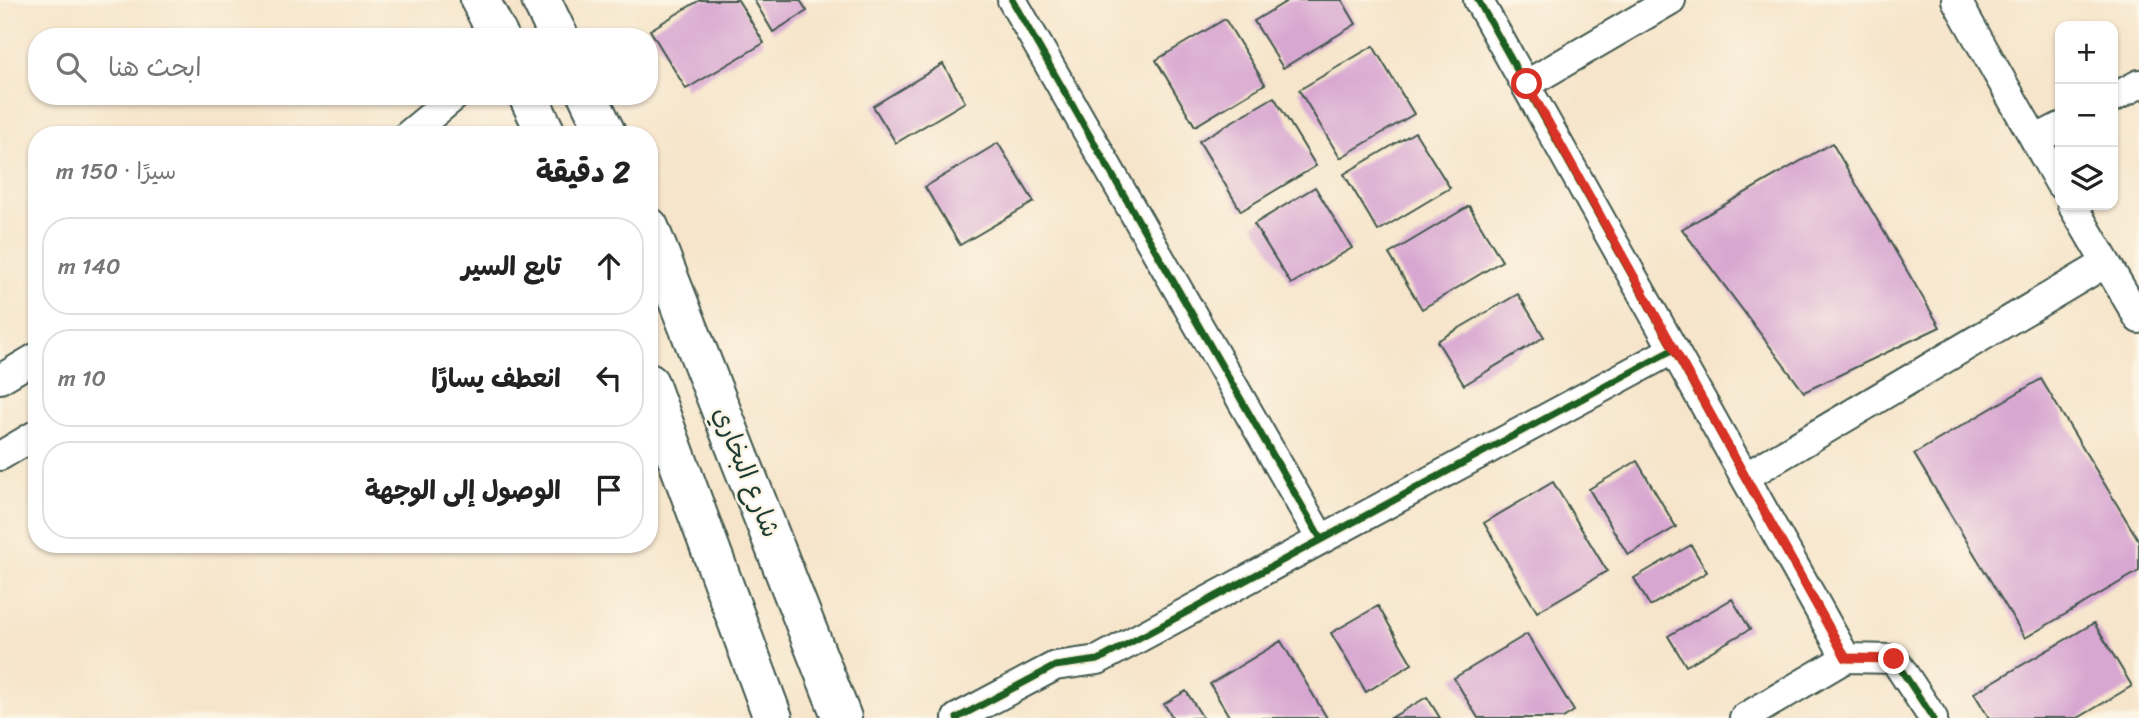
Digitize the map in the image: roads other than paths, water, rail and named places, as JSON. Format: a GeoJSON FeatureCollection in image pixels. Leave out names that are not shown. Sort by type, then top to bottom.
{"type":"FeatureCollection","features":[{"type":"Feature","properties":{"kind":"main road"},"geometry":{"type":"LineString","coordinates":[[541,0],[555,28]]}},
{"type":"Feature","properties":{"kind":"main road"},"geometry":{"type":"LineString","coordinates":[[532,105],[543,126]]}},
{"type":"Feature","properties":{"kind":"main road"},"geometry":{"type":"LineString","coordinates":[[592,105],[603,126]]}},
{"type":"Feature","properties":{"kind":"main road","name":"شارع البخاري"},"geometry":{"type":"LineString","coordinates":[[658,250],[842,718]]}},
{"type":"Feature","properties":{"kind":"main road"},"geometry":{"type":"LineString","coordinates":[[658,407],[774,718]]}},
{"type":"Feature","properties":{"kind":"street"},"geometry":{"type":"LineString","coordinates":[[1012,0],[1321,539]]}},
{"type":"Feature","properties":{"kind":"street"},"geometry":{"type":"LineString","coordinates":[[1478,0],[1846,658]]}},
{"type":"Feature","properties":{"kind":"street"},"geometry":{"type":"LineString","coordinates":[[1527,84],[1671,0]]}},
{"type":"Feature","properties":{"kind":"street"},"geometry":{"type":"LineString","coordinates":[[1956,0],[2055,175]]}},
{"type":"Feature","properties":{"kind":"street"},"geometry":{"type":"LineString","coordinates":[[2118,95],[2139,84]]}},
{"type":"Feature","properties":{"kind":"street"},"geometry":{"type":"LineString","coordinates":[[419,126],[444,105]]}},
{"type":"Feature","properties":{"kind":"street"},"geometry":{"type":"LineString","coordinates":[[2035,141],[2055,130]]}},
{"type":"Feature","properties":{"kind":"street"},"geometry":{"type":"LineString","coordinates":[[2075,210],[2139,319]]}},
{"type":"Feature","properties":{"kind":"street"},"geometry":{"type":"LineString","coordinates":[[1745,477],[2106,263]]}},
{"type":"Feature","properties":{"kind":"street"},"geometry":{"type":"LineString","coordinates":[[957,718],[1055,666],[1098,660],[1674,349]]}},
{"type":"Feature","properties":{"kind":"street"},"geometry":{"type":"LineString","coordinates":[[0,379],[28,362]]}},
{"type":"Feature","properties":{"kind":"street"},"geometry":{"type":"LineString","coordinates":[[0,456],[28,439]]}},
{"type":"Feature","properties":{"kind":"street"},"geometry":{"type":"LineString","coordinates":[[1744,718],[1846,658],[1894,659],[1933,718]]}}]}
